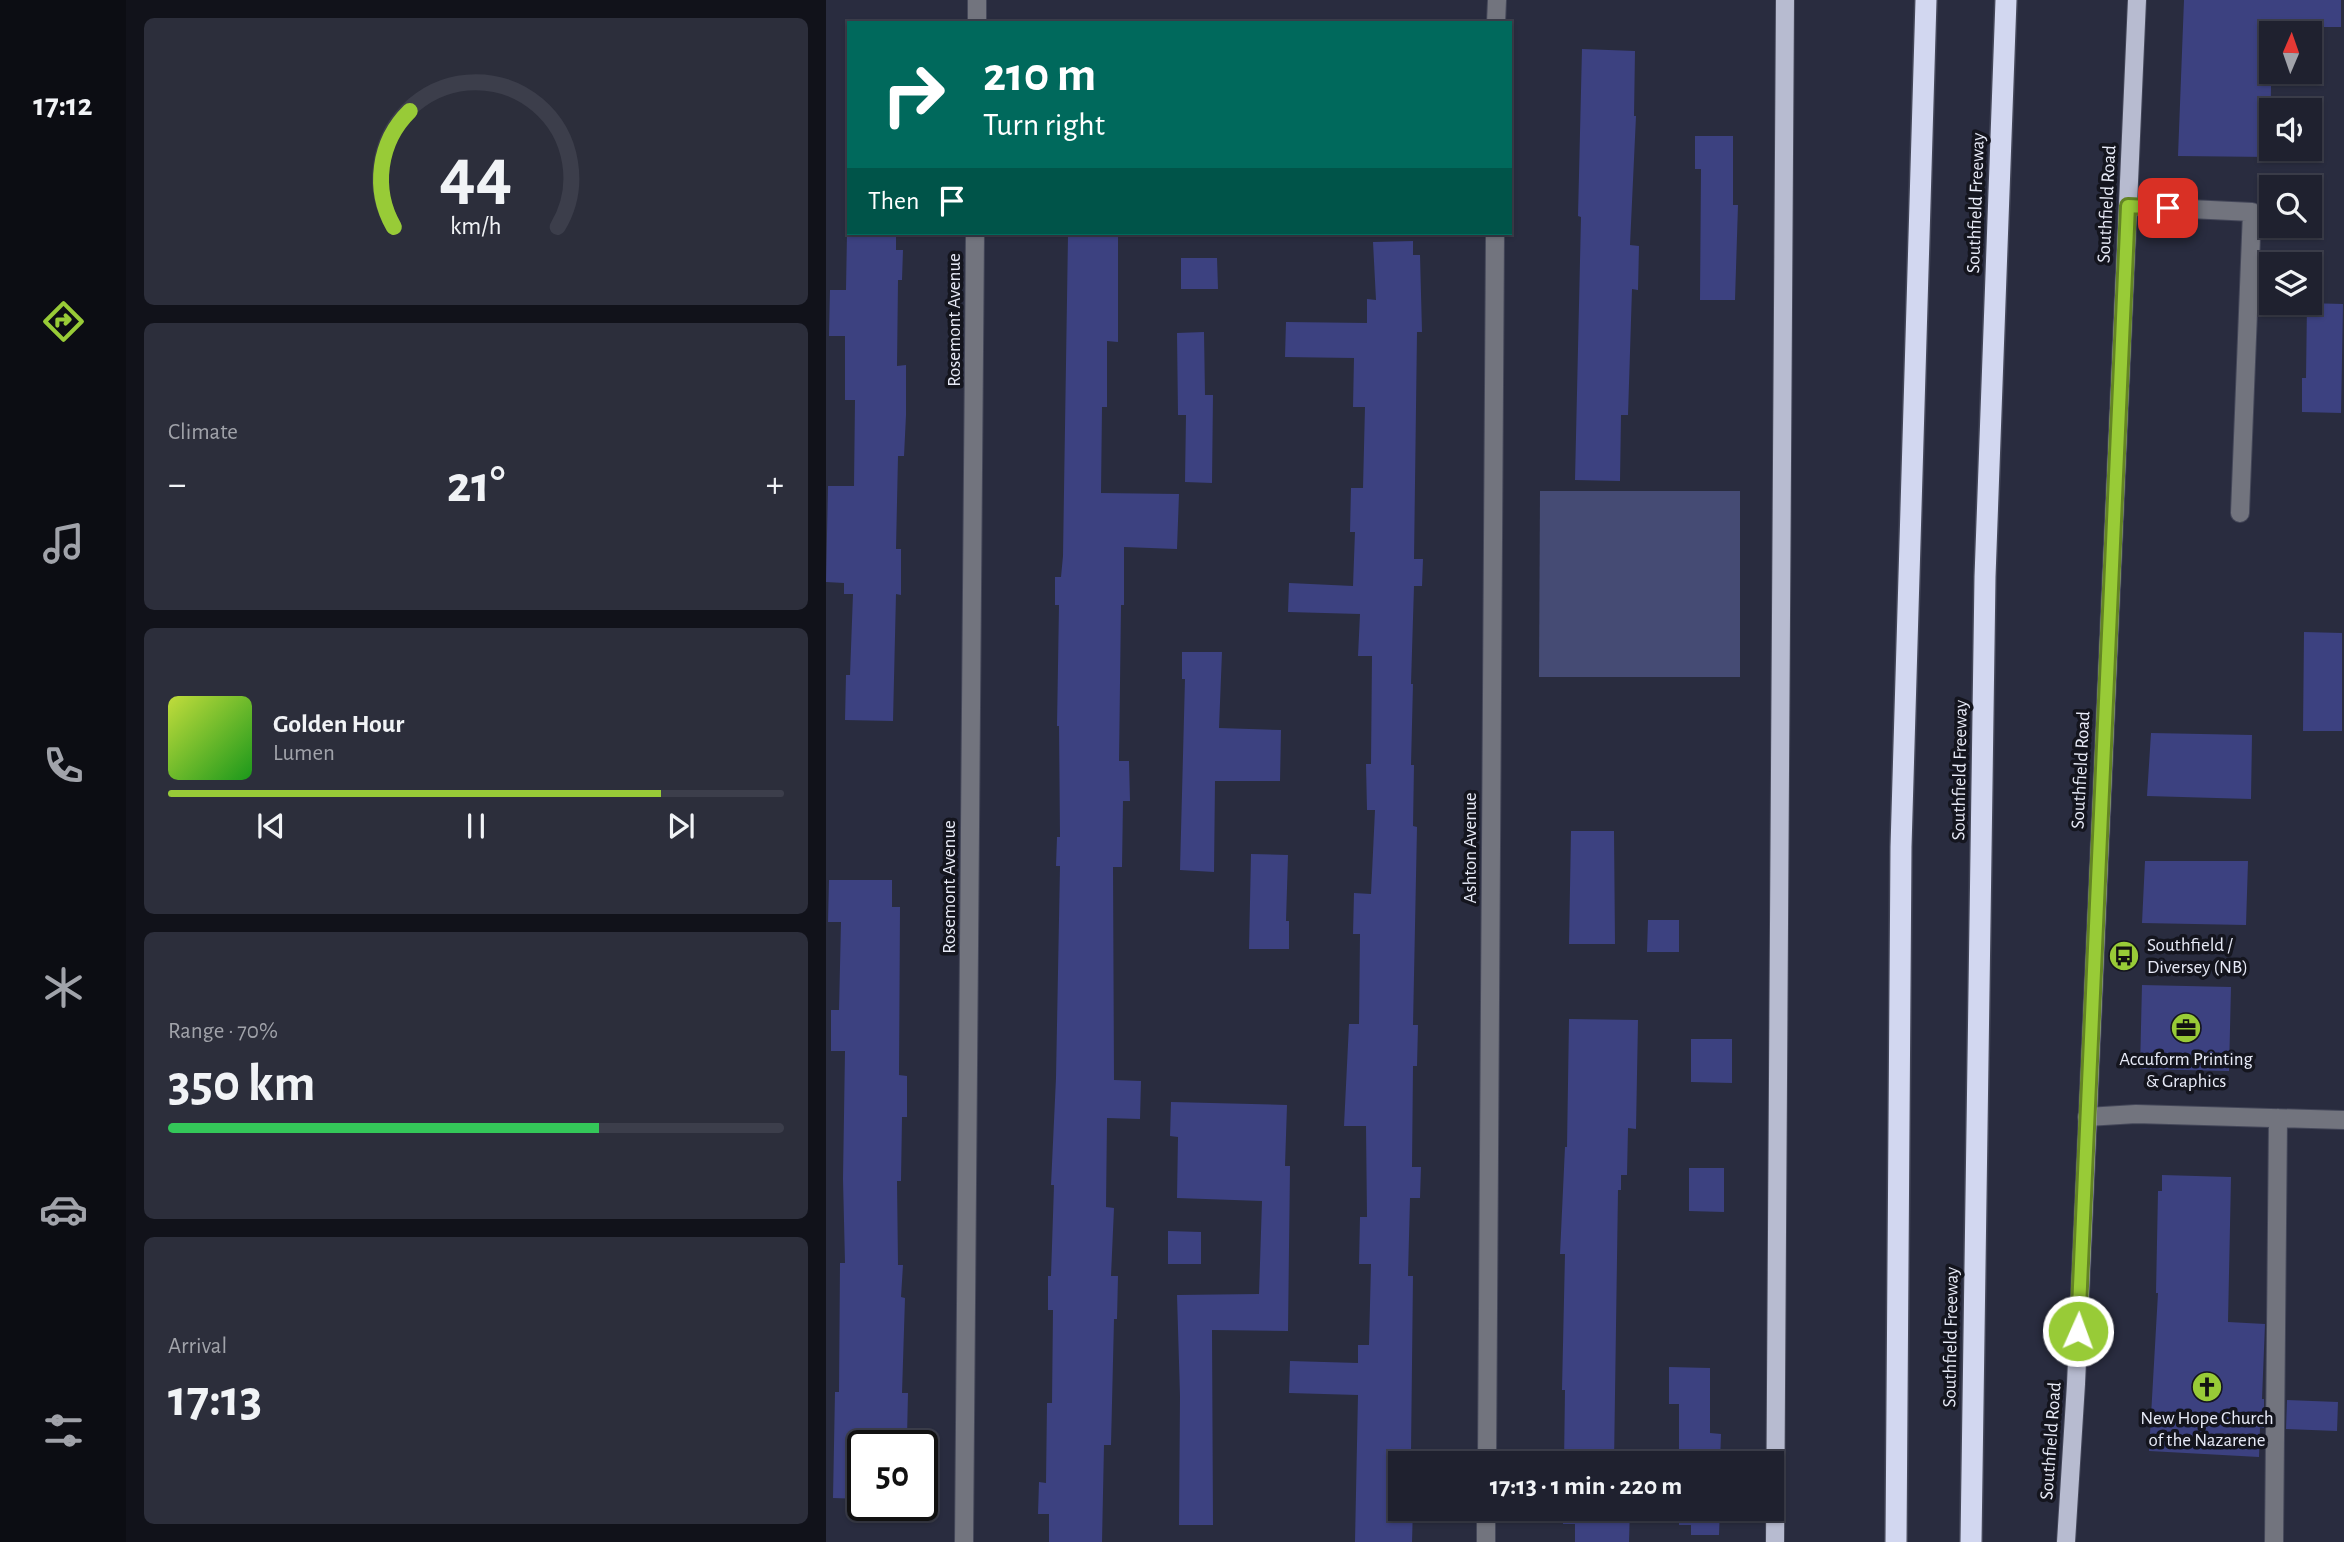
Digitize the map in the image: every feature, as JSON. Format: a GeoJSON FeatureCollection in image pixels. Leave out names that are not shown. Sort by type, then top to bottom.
{"type":"FeatureCollection","features":[{"type":"Feature","properties":{"kind":"highway"},"geometry":{"type":"LineString","coordinates":[[1896,1542],[1901,847],[1926,0]]}},
{"type":"Feature","properties":{"kind":"highway","name":"Southfield Freeway"},"geometry":{"type":"LineString","coordinates":[[1971,1542],[1985,577],[2006,0]]}},
{"type":"Feature","properties":{"kind":"main road"},"geometry":{"type":"LineString","coordinates":[[1775,1542],[1785,0]]}},
{"type":"Feature","properties":{"kind":"main road","name":"Southfield Road"},"geometry":{"type":"LineString","coordinates":[[2066,1542],[2137,0]]}},
{"type":"Feature","properties":{"kind":"street"},"geometry":{"type":"LineString","coordinates":[[977,0],[977,21]]}},
{"type":"Feature","properties":{"kind":"street"},"geometry":{"type":"LineString","coordinates":[[1496,21],[1497,0]]}},
{"type":"Feature","properties":{"kind":"street"},"geometry":{"type":"LineString","coordinates":[[2128,206],[2252,212],[2239,513]]}},
{"type":"Feature","properties":{"kind":"street","name":"Rosemont Avenue"},"geometry":{"type":"LineString","coordinates":[[964,1542],[975,235]]}},
{"type":"Feature","properties":{"kind":"street","name":"Ashton Avenue"},"geometry":{"type":"LineString","coordinates":[[1487,1451],[1495,235]]}},
{"type":"Feature","properties":{"kind":"street"},"geometry":{"type":"LineString","coordinates":[[2087,1117],[2136,1114],[2344,1120]]}},
{"type":"Feature","properties":{"kind":"street"},"geometry":{"type":"LineString","coordinates":[[2274,1542],[2278,1118]]}},
{"type":"Feature","properties":{"kind":"street"},"geometry":{"type":"LineString","coordinates":[[1486,1521],[1486,1542]]}},
{"type":"Feature","properties":{"kind":"shaded area"},"geometry":{"type":"Polygon","coordinates":[[[1540,491],[1740,491],[1740,677],[1539,677],[1540,491]]]}},
{"type":"Feature","properties":{"kind":"building"},"geometry":{"type":"Polygon","coordinates":[[[2184,0],[2341,0],[2341,27],[2322,27],[2322,21],[2259,21],[2259,84],[2271,86],[2271,98],[2259,98],[2259,157],[2178,156],[2184,0]]]}},
{"type":"Feature","properties":{"kind":"building"},"geometry":{"type":"Polygon","coordinates":[[[1582,49],[1635,51],[1636,116],[1630,245],[1639,246],[1638,290],[1632,289],[1628,415],[1621,415],[1620,481],[1575,480],[1582,49]]]}},
{"type":"Feature","properties":{"kind":"building"},"geometry":{"type":"Polygon","coordinates":[[[1695,136],[1733,136],[1733,205],[1738,205],[1735,300],[1700,300],[1701,169],[1695,169],[1695,136]]]}},
{"type":"Feature","properties":{"kind":"building"},"geometry":{"type":"Polygon","coordinates":[[[847,233],[896,235],[896,250],[903,250],[902,280],[898,280],[897,366],[906,365],[906,415],[904,456],[898,456],[896,549],[901,549],[901,595],[896,594],[893,721],[845,720],[846,675],[850,675],[853,594],[844,594],[844,583],[826,582],[828,486],[854,486],[855,400],[845,400],[845,336],[829,336],[830,290],[846,290],[847,233]]]}},
{"type":"Feature","properties":{"kind":"building"},"geometry":{"type":"Polygon","coordinates":[[[1068,235],[1118,236],[1118,342],[1107,341],[1107,407],[1102,407],[1101,493],[1179,494],[1177,549],[1124,547],[1119,761],[1129,761],[1130,801],[1123,801],[1122,867],[1113,867],[1114,1080],[1141,1081],[1140,1119],[1107,1118],[1106,1207],[1114,1208],[1111,1276],[1118,1276],[1117,1319],[1114,1319],[1111,1445],[1104,1445],[1102,1542],[1049,1542],[1049,1514],[1038,1514],[1039,1482],[1046,1483],[1047,1403],[1052,1403],[1053,1310],[1048,1310],[1048,1276],[1051,1276],[1054,1185],[1051,1185],[1060,866],[1056,866],[1057,837],[1060,837],[1057,726],[1059,605],[1055,605],[1055,577],[1061,577],[1063,556],[1068,235]]]}},
{"type":"Feature","properties":{"kind":"building"},"geometry":{"type":"Polygon","coordinates":[[[1413,241],[1413,255],[1420,255],[1422,332],[1417,332],[1414,559],[1423,559],[1422,586],[1414,586],[1411,765],[1414,765],[1413,826],[1417,827],[1413,1025],[1418,1025],[1417,1066],[1413,1066],[1412,1167],[1421,1167],[1420,1198],[1410,1198],[1408,1276],[1413,1276],[1411,1451],[1388,1451],[1388,1521],[1413,1521],[1412,1542],[1355,1542],[1358,1395],[1289,1393],[1290,1361],[1358,1363],[1358,1345],[1369,1345],[1371,1264],[1359,1264],[1360,1217],[1367,1217],[1366,1126],[1344,1126],[1349,1024],[1359,1024],[1360,934],[1353,934],[1354,893],[1371,894],[1375,810],[1367,810],[1366,764],[1371,764],[1372,656],[1358,656],[1360,614],[1288,612],[1289,583],[1353,586],[1355,532],[1350,532],[1351,488],[1363,488],[1365,407],[1353,407],[1354,358],[1285,357],[1286,322],[1367,323],[1367,299],[1376,300],[1373,242],[1413,241]]]}},
{"type":"Feature","properties":{"kind":"building"},"geometry":{"type":"Polygon","coordinates":[[[1181,258],[1217,258],[1218,289],[1181,289],[1181,258]]]}},
{"type":"Feature","properties":{"kind":"building"},"geometry":{"type":"Polygon","coordinates":[[[2322,303],[2343,304],[2341,413],[2302,412],[2302,378],[2306,378],[2307,315],[2322,315],[2322,303]]]}},
{"type":"Feature","properties":{"kind":"building"},"geometry":{"type":"Polygon","coordinates":[[[1204,332],[1205,395],[1213,395],[1212,483],[1185,482],[1186,415],[1178,415],[1177,333],[1204,332]]]}},
{"type":"Feature","properties":{"kind":"building"},"geometry":{"type":"Polygon","coordinates":[[[2304,632],[2342,633],[2342,731],[2303,731],[2304,632]]]}},
{"type":"Feature","properties":{"kind":"building"},"geometry":{"type":"Polygon","coordinates":[[[1182,652],[1222,652],[1219,728],[1281,730],[1280,781],[1215,781],[1214,872],[1180,870],[1185,679],[1182,679],[1182,652]]]}},
{"type":"Feature","properties":{"kind":"building"},"geometry":{"type":"Polygon","coordinates":[[[2151,733],[2252,735],[2251,799],[2147,796],[2151,733]]]}},
{"type":"Feature","properties":{"kind":"building"},"geometry":{"type":"Polygon","coordinates":[[[1571,831],[1614,831],[1615,944],[1569,944],[1571,831]]]}},
{"type":"Feature","properties":{"kind":"building"},"geometry":{"type":"Polygon","coordinates":[[[1251,854],[1288,855],[1286,921],[1289,921],[1289,949],[1249,949],[1251,854]]]}},
{"type":"Feature","properties":{"kind":"building"},"geometry":{"type":"Polygon","coordinates":[[[2145,861],[2248,861],[2246,925],[2142,923],[2145,861]]]}},
{"type":"Feature","properties":{"kind":"building"},"geometry":{"type":"Polygon","coordinates":[[[829,880],[892,880],[892,907],[900,907],[899,1075],[907,1076],[907,1117],[902,1117],[901,1181],[897,1181],[898,1265],[903,1265],[901,1297],[905,1298],[902,1393],[908,1393],[907,1430],[847,1430],[847,1498],[833,1498],[835,1392],[839,1392],[840,1263],[845,1263],[845,1051],[831,1051],[831,1010],[839,1010],[841,922],[828,922],[829,880]]]}},
{"type":"Feature","properties":{"kind":"building"},"geometry":{"type":"Polygon","coordinates":[[[1648,920],[1679,920],[1679,952],[1647,952],[1648,920]]]}},
{"type":"Feature","properties":{"kind":"building","name":"Accuform Printing & Graphics"},"geometry":{"type":"Polygon","coordinates":[[[2142,985],[2231,987],[2229,1071],[2140,1069],[2142,985]]]}},
{"type":"Feature","properties":{"kind":"building"},"geometry":{"type":"Polygon","coordinates":[[[1569,1019],[1638,1020],[1636,1129],[1628,1128],[1627,1175],[1621,1175],[1621,1190],[1618,1190],[1614,1451],[1564,1451],[1565,1390],[1562,1390],[1565,1254],[1560,1254],[1567,1147],[1569,1019]]]}},
{"type":"Feature","properties":{"kind":"building"},"geometry":{"type":"Polygon","coordinates":[[[1691,1039],[1732,1039],[1732,1083],[1691,1082],[1691,1039]]]}},
{"type":"Feature","properties":{"kind":"building"},"geometry":{"type":"Polygon","coordinates":[[[1171,1102],[1287,1105],[1285,1166],[1290,1166],[1288,1331],[1212,1330],[1213,1525],[1179,1525],[1180,1396],[1177,1295],[1259,1294],[1262,1201],[1177,1198],[1178,1137],[1170,1136],[1171,1102]]]}},
{"type":"Feature","properties":{"kind":"building"},"geometry":{"type":"Polygon","coordinates":[[[1689,1168],[1724,1168],[1724,1212],[1689,1211],[1689,1168]]]}},
{"type":"Feature","properties":{"kind":"building"},"geometry":{"type":"Polygon","coordinates":[[[2162,1175],[2231,1177],[2228,1322],[2265,1324],[2262,1399],[2264,1428],[2260,1428],[2259,1457],[2149,1451],[2158,1293],[2158,1191],[2162,1191],[2162,1175]]]}},
{"type":"Feature","properties":{"kind":"building"},"geometry":{"type":"Polygon","coordinates":[[[1168,1231],[1201,1232],[1201,1264],[1168,1264],[1168,1231]]]}},
{"type":"Feature","properties":{"kind":"building"},"geometry":{"type":"Polygon","coordinates":[[[1669,1367],[1710,1368],[1710,1433],[1721,1434],[1720,1451],[1679,1451],[1679,1404],[1669,1404],[1669,1367]]]}},
{"type":"Feature","properties":{"kind":"building"},"geometry":{"type":"Polygon","coordinates":[[[2287,1400],[2338,1402],[2337,1431],[2286,1429],[2287,1400]]]}},
{"type":"Feature","properties":{"kind":"building"},"geometry":{"type":"Polygon","coordinates":[[[1563,1521],[1630,1521],[1629,1542],[1575,1542],[1575,1524],[1563,1524],[1563,1521]]]}},
{"type":"Feature","properties":{"kind":"building"},"geometry":{"type":"Polygon","coordinates":[[[1679,1521],[1720,1521],[1719,1535],[1691,1535],[1691,1525],[1679,1525],[1679,1521]]]}},
{"type":"Feature","properties":{"kind":"place","name":"Southfield / Diversey (NB)"},"geometry":{"type":"Point","coordinates":[2124,956]}},
{"type":"Feature","properties":{"kind":"place","name":"Accuform Printing & Graphics"},"geometry":{"type":"Point","coordinates":[2186,1028]}},
{"type":"Feature","properties":{"kind":"place","name":"New Hope Church of the Nazarene"},"geometry":{"type":"Point","coordinates":[2207,1387]}},
{"type":"Feature","properties":{"kind":"route"},"geometry":{"type":"LineString","coordinates":[[2078,1331],[2128,206],[2168,208]]}}]}
